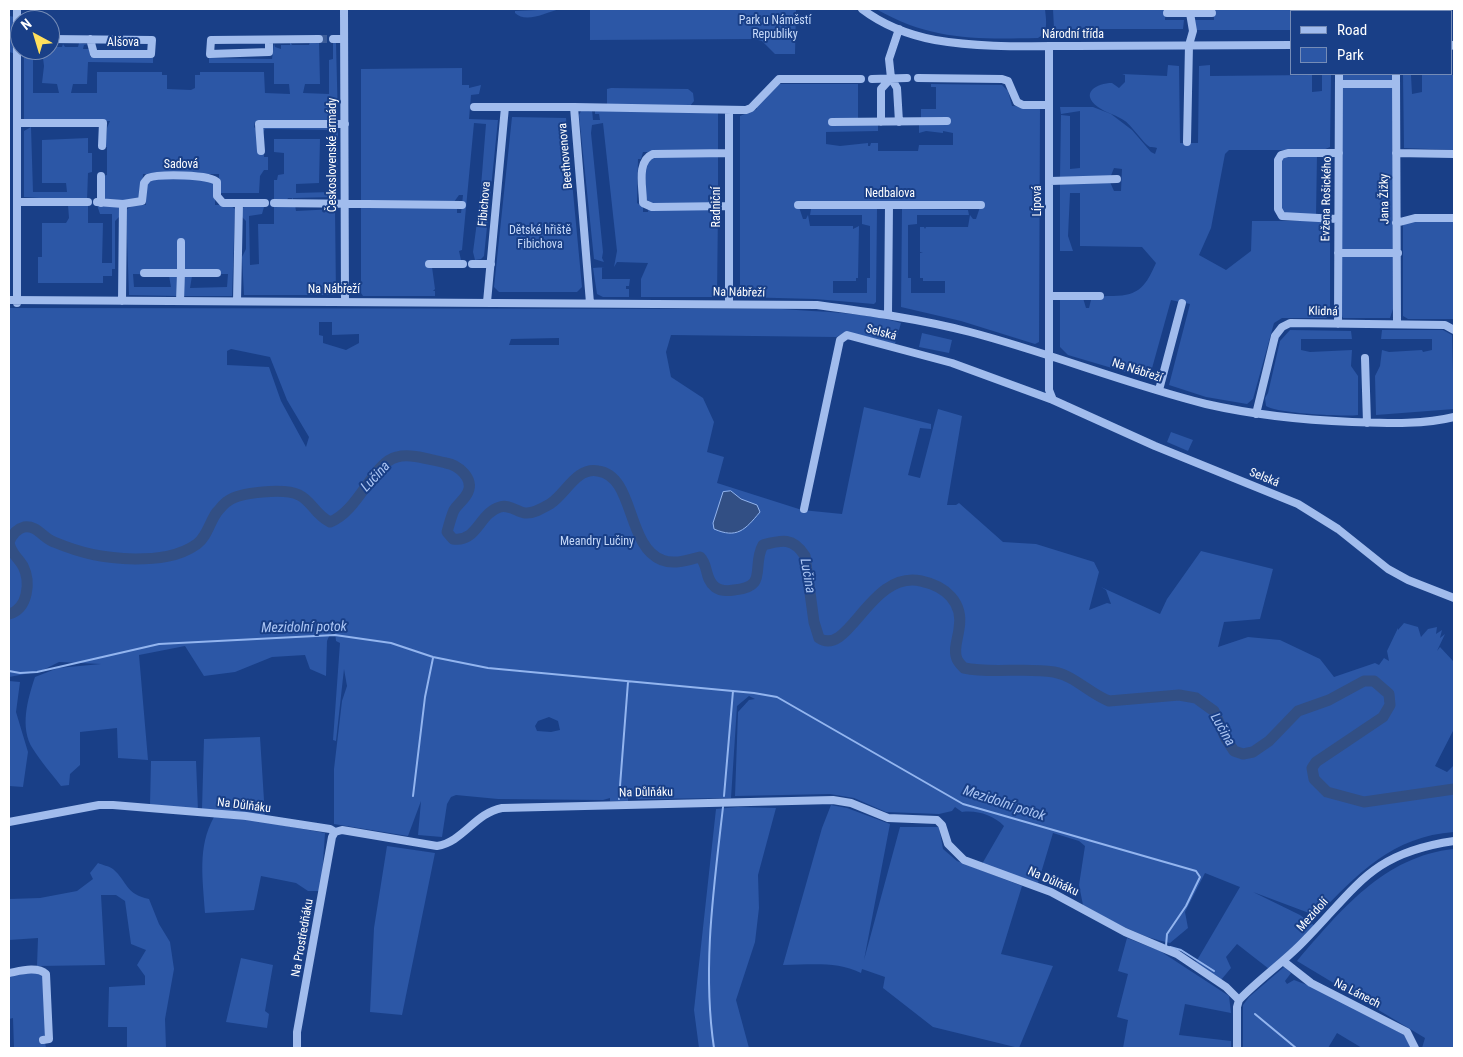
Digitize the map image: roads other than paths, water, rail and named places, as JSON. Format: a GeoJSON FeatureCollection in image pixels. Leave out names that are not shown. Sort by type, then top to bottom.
{"type":"FeatureCollection","features":[{"type":"Feature","properties":{"kind":"street","name":"Československé armády"},"geometry":{"type":"LineString","coordinates":[[344,9],[345,302]]}},
{"type":"Feature","properties":{"kind":"street","name":"Národní třída"},"geometry":{"type":"LineString","coordinates":[[862,9],[899,29],[937,40],[964,43],[1049,46],[1290,45]]}},
{"type":"Feature","properties":{"kind":"street"},"geometry":{"type":"LineString","coordinates":[[1167,13],[1212,13]]}},
{"type":"Feature","properties":{"kind":"street"},"geometry":{"type":"LineString","coordinates":[[1187,142],[1189,45],[1194,30],[1190,13]]}},
{"type":"Feature","properties":{"kind":"street"},"geometry":{"type":"LineString","coordinates":[[899,29],[890,54],[891,78],[897,88],[899,122]]}},
{"type":"Feature","properties":{"kind":"street","name":"Alšova"},"geometry":{"type":"LineString","coordinates":[[60,39],[90,39],[152,40],[151,54],[94,54],[90,39]]}},
{"type":"Feature","properties":{"kind":"street"},"geometry":{"type":"LineString","coordinates":[[269,40],[269,52],[210,54],[211,40],[319,39]]}},
{"type":"Feature","properties":{"kind":"street"},"geometry":{"type":"LineString","coordinates":[[333,39],[344,39]]}},
{"type":"Feature","properties":{"kind":"street","name":"Lípová"},"geometry":{"type":"LineString","coordinates":[[1049,46],[1050,355]]}},
{"type":"Feature","properties":{"kind":"street"},"geometry":{"type":"LineString","coordinates":[[880,53],[890,54]]}},
{"type":"Feature","properties":{"kind":"street"},"geometry":{"type":"LineString","coordinates":[[14,301],[18,202],[13,174],[13,141],[17,123],[18,60]]}},
{"type":"Feature","properties":{"kind":"street","name":"Evžena Rošického"},"geometry":{"type":"LineString","coordinates":[[1338,324],[1339,75]]}},
{"type":"Feature","properties":{"kind":"street","name":"Jana Žižky"},"geometry":{"type":"LineString","coordinates":[[1396,75],[1397,324]]}},
{"type":"Feature","properties":{"kind":"street"},"geometry":{"type":"LineString","coordinates":[[9,79],[18,78]]}},
{"type":"Feature","properties":{"kind":"street"},"geometry":{"type":"LineString","coordinates":[[872,78],[908,78]]}},
{"type":"Feature","properties":{"kind":"street"},"geometry":{"type":"LineString","coordinates":[[881,122],[881,88],[891,78]]}},
{"type":"Feature","properties":{"kind":"street"},"geometry":{"type":"LineString","coordinates":[[918,78],[1002,79],[1008,81],[1018,102],[1023,104],[1049,105]]}},
{"type":"Feature","properties":{"kind":"street"},"geometry":{"type":"LineString","coordinates":[[574,107],[729,110],[751,108],[779,79],[861,79]]}},
{"type":"Feature","properties":{"kind":"street"},"geometry":{"type":"LineString","coordinates":[[1339,84],[1396,84]]}},
{"type":"Feature","properties":{"kind":"street","name":"Beethovenova"},"geometry":{"type":"LineString","coordinates":[[474,107],[574,107],[590,302]]}},
{"type":"Feature","properties":{"kind":"street","name":"Fibichova"},"geometry":{"type":"LineString","coordinates":[[487,302],[505,107]]}},
{"type":"Feature","properties":{"kind":"street","name":"Radniční"},"geometry":{"type":"LineString","coordinates":[[729,110],[729,304]]}},
{"type":"Feature","properties":{"kind":"street"},"geometry":{"type":"LineString","coordinates":[[832,122],[947,121]]}},
{"type":"Feature","properties":{"kind":"street"},"geometry":{"type":"LineString","coordinates":[[17,123],[103,123],[102,146]]}},
{"type":"Feature","properties":{"kind":"street"},"geometry":{"type":"LineString","coordinates":[[261,151],[259,124],[345,124]]}},
{"type":"Feature","properties":{"kind":"street"},"geometry":{"type":"LineString","coordinates":[[1396,152],[1454,154]]}},
{"type":"Feature","properties":{"kind":"street"},"geometry":{"type":"LineString","coordinates":[[728,206],[652,207],[644,203],[642,163],[653,154],[729,153]]}},
{"type":"Feature","properties":{"kind":"street"},"geometry":{"type":"LineString","coordinates":[[1337,219],[1285,216],[1280,214],[1278,209],[1278,160],[1281,155],[1288,153],[1339,153]]}},
{"type":"Feature","properties":{"kind":"street","name":"Sadová"},"geometry":{"type":"LineString","coordinates":[[101,176],[99,203],[123,204],[142,201],[144,184],[148,178],[164,176],[210,176],[217,182],[217,196],[220,201],[239,204],[265,203]]}},
{"type":"Feature","properties":{"kind":"street"},"geometry":{"type":"LineString","coordinates":[[1050,181],[1117,179]]}},
{"type":"Feature","properties":{"kind":"street"},"geometry":{"type":"LineString","coordinates":[[18,202],[88,202]]}},
{"type":"Feature","properties":{"kind":"street"},"geometry":{"type":"LineString","coordinates":[[274,203],[462,205]]}},
{"type":"Feature","properties":{"kind":"street"},"geometry":{"type":"LineString","coordinates":[[122,301],[123,204]]}},
{"type":"Feature","properties":{"kind":"street"},"geometry":{"type":"LineString","coordinates":[[237,301],[239,204]]}},
{"type":"Feature","properties":{"kind":"street","name":"Nedbalova"},"geometry":{"type":"LineString","coordinates":[[798,205],[982,205]]}},
{"type":"Feature","properties":{"kind":"street"},"geometry":{"type":"LineString","coordinates":[[888,314],[889,205]]}},
{"type":"Feature","properties":{"kind":"street"},"geometry":{"type":"LineString","coordinates":[[1396,223],[1414,218],[1454,218]]}},
{"type":"Feature","properties":{"kind":"street"},"geometry":{"type":"LineString","coordinates":[[180,301],[181,242]]}},
{"type":"Feature","properties":{"kind":"street"},"geometry":{"type":"LineString","coordinates":[[1338,253],[1398,253]]}},
{"type":"Feature","properties":{"kind":"street"},"geometry":{"type":"LineString","coordinates":[[429,264],[463,264]]}},
{"type":"Feature","properties":{"kind":"street"},"geometry":{"type":"LineString","coordinates":[[472,264],[491,264]]}},
{"type":"Feature","properties":{"kind":"street"},"geometry":{"type":"LineString","coordinates":[[144,273],[217,273]]}},
{"type":"Feature","properties":{"kind":"street"},"geometry":{"type":"LineString","coordinates":[[1050,296],[1100,296]]}},
{"type":"Feature","properties":{"kind":"street","name":"Na Nábřeží"},"geometry":{"type":"LineString","coordinates":[[14,301],[590,302],[817,305],[888,314],[970,332],[1206,404],[1256,414],[1309,420],[1367,423],[1413,422],[1454,417]]}},
{"type":"Feature","properties":{"kind":"street"},"geometry":{"type":"LineString","coordinates":[[1159,390],[1182,303]]}},
{"type":"Feature","properties":{"kind":"street","name":"Klidná"},"geometry":{"type":"LineString","coordinates":[[1256,414],[1276,336],[1282,327],[1290,323],[1445,325],[1454,330]]}},
{"type":"Feature","properties":{"kind":"street","name":"Selská"},"geometry":{"type":"LineString","coordinates":[[804,509],[840,340],[847,335],[952,363],[1053,400],[1155,446],[1298,504],[1338,529],[1388,569],[1408,580],[1454,598]]}},
{"type":"Feature","properties":{"kind":"street"},"geometry":{"type":"LineString","coordinates":[[1050,355],[1049,390],[1053,400]]}},
{"type":"Feature","properties":{"kind":"street"},"geometry":{"type":"LineString","coordinates":[[1365,358],[1367,423]]}},
{"type":"Feature","properties":{"kind":"street","name":"Na Důlňáku"},"geometry":{"type":"LineString","coordinates":[[9,822],[99,805],[128,805],[246,816],[330,829],[334,832],[342,830],[437,846],[447,844],[485,814],[502,808],[806,800],[851,803],[888,818],[937,820],[942,825],[948,844],[964,860],[1051,892],[1125,932],[1177,954],[1226,987],[1239,1000]]}},
{"type":"Feature","properties":{"kind":"street","name":"Na Prostředňáku"},"geometry":{"type":"LineString","coordinates":[[297,1048],[297,1032],[334,832]]}},
{"type":"Feature","properties":{"kind":"street","name":"Mezidolí"},"geometry":{"type":"LineString","coordinates":[[1239,1000],[1284,961],[1368,873],[1411,849],[1454,841]]}},
{"type":"Feature","properties":{"kind":"street","name":"Na Lánech"},"geometry":{"type":"LineString","coordinates":[[1284,961],[1310,983],[1407,1032],[1415,1048]]}},
{"type":"Feature","properties":{"kind":"street"},"geometry":{"type":"LineString","coordinates":[[9,973],[42,970],[46,974],[49,1039],[43,1040]]}},
{"type":"Feature","properties":{"kind":"street"},"geometry":{"type":"LineString","coordinates":[[1237,1048],[1237,1007],[1239,1000]]}},
{"type":"Feature","properties":{"kind":"waterway","name":"Lučina"},"geometry":{"type":"LineString","coordinates":[[9,614],[20,607],[26,594],[27,580],[25,572],[11,549],[9,542],[11,537],[24,527],[33,528],[54,542],[93,555],[135,559],[167,556],[183,552],[197,544],[217,512],[227,502],[242,495],[274,491],[299,495],[330,522],[349,508],[380,468],[388,461],[397,457],[408,456],[451,464],[460,469],[467,477],[469,482],[468,492],[454,510],[447,532],[453,539],[461,539],[468,537],[493,510],[503,506],[525,513],[535,512],[556,500],[583,473],[598,471],[610,476],[619,485],[642,541],[650,552],[662,560],[671,562],[681,562],[700,557],[705,564],[709,580],[719,589],[727,591],[752,585],[757,575],[758,561],[763,545],[781,541],[796,546],[805,556],[814,622],[819,638],[830,641],[840,636],[874,599],[888,588],[903,581],[930,583],[945,591],[956,603],[960,619],[956,655],[964,668],[975,670],[1054,672],[1069,677],[1109,701],[1179,695],[1196,698],[1214,711],[1226,739],[1234,751],[1243,754],[1253,752],[1269,741],[1298,711],[1329,700],[1364,681],[1374,681],[1389,694],[1390,705],[1383,717],[1316,762],[1312,768],[1314,779],[1327,792],[1364,802],[1454,789]]}},
{"type":"Feature","properties":{"kind":"waterway","name":"Mezidolní potok"},"geometry":{"type":"LineString","coordinates":[[9,671],[20,673],[37,672],[159,644],[335,635],[391,643],[433,657],[488,668],[754,693],[777,697],[963,804],[1196,871],[1200,877],[1186,906],[1167,934],[1166,946]]}},
{"type":"Feature","properties":{"kind":"waterway"},"geometry":{"type":"LineString","coordinates":[[413,796],[425,697],[433,658]]}},
{"type":"Feature","properties":{"kind":"waterway","name":"Mezidolní potok"},"geometry":{"type":"LineString","coordinates":[[619,799],[628,682]]}},
{"type":"Feature","properties":{"kind":"waterway"},"geometry":{"type":"LineString","coordinates":[[724,796],[733,691]]}},
{"type":"Feature","properties":{"kind":"waterway"},"geometry":{"type":"LineString","coordinates":[[714,1048],[709,988],[709,957],[713,897],[723,807]]}},
{"type":"Feature","properties":{"kind":"waterway","name":"Mezidolní potok"},"geometry":{"type":"LineString","coordinates":[[1170,947],[1181,950],[1214,971]]}},
{"type":"Feature","properties":{"kind":"waterway","name":"Mezidolní potok"},"geometry":{"type":"LineString","coordinates":[[1255,1014],[1296,1048]]}},
{"type":"Feature","properties":{"kind":"tunnel"},"geometry":{"type":"LineString","coordinates":[[319,39],[333,39]]}},
{"type":"Feature","properties":{"kind":"park label","name":"Park u Náměstí Republiky"},"geometry":{"type":"Point","coordinates":[775,28]}},
{"type":"Feature","properties":{"kind":"park label","name":"Dětské hřiště Fibichova"},"geometry":{"type":"Point","coordinates":[540,238]}},
{"type":"Feature","properties":{"kind":"park label","name":"Meandry Lučiny"},"geometry":{"type":"Point","coordinates":[597,542]}}]}
